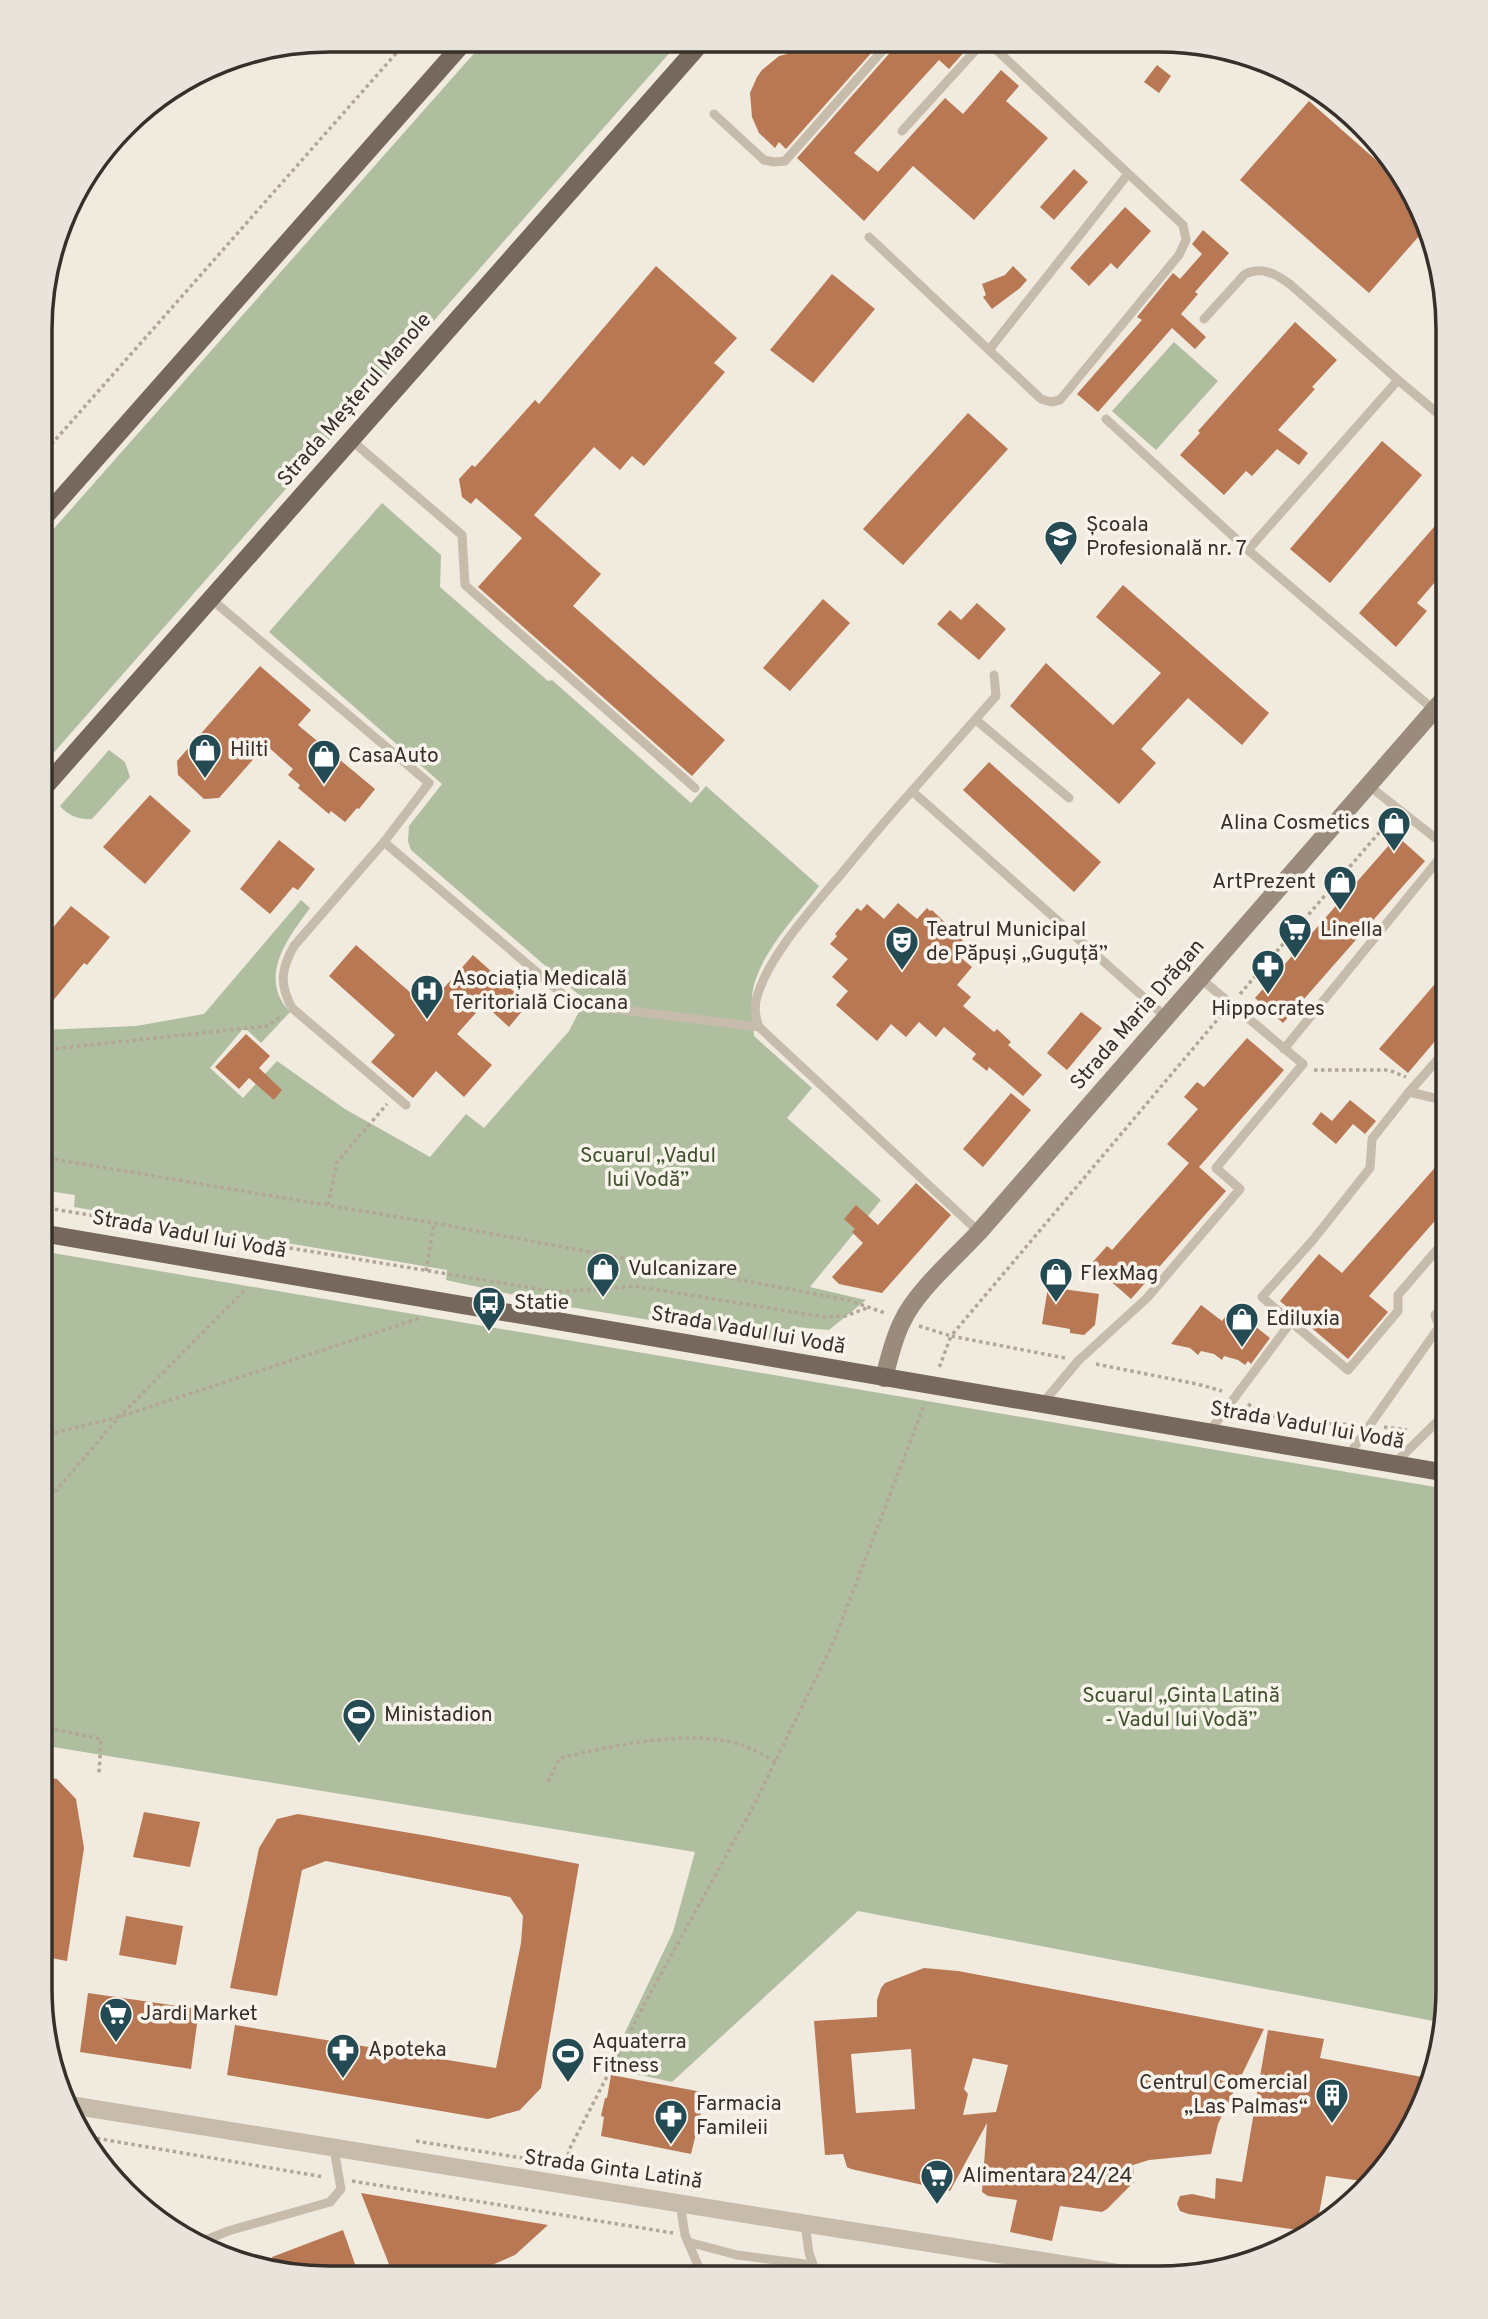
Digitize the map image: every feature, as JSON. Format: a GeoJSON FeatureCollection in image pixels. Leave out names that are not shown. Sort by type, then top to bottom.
{"type":"FeatureCollection","features":[{"type":"Feature","properties":{"kind":"main road"},"geometry":{"type":"LineString","coordinates":[[52,509],[455,52]]}},
{"type":"Feature","properties":{"kind":"main road","name":"Strada Meșterul Manole"},"geometry":{"type":"LineString","coordinates":[[52,779],[693,52]]}},
{"type":"Feature","properties":{"kind":"main road","name":"Strada Maria Drăgan"},"geometry":{"type":"LineString","coordinates":[[884,1378],[902,1320],[914,1302],[979,1232],[1436,708]]}},
{"type":"Feature","properties":{"kind":"main road","name":"Strada Vadul lui Vodă"},"geometry":{"type":"LineString","coordinates":[[52,1235],[1436,1471]]}},
{"type":"Feature","properties":{"kind":"street","name":"Strada Ginta Latină"},"geometry":{"type":"LineString","coordinates":[[79,2106],[552,2185],[1075,2266]]}},
{"type":"Feature","properties":{"kind":"lane"},"geometry":{"type":"LineString","coordinates":[[714,114],[764,160],[785,161],[881,52]]}},
{"type":"Feature","properties":{"kind":"lane"},"geometry":{"type":"LineString","coordinates":[[902,131],[977,52]]}},
{"type":"Feature","properties":{"kind":"lane"},"geometry":{"type":"LineString","coordinates":[[869,237],[1041,398],[1051,402],[1060,400],[1179,255],[1186,240],[1183,225],[997,52]]}},
{"type":"Feature","properties":{"kind":"lane"},"geometry":{"type":"LineString","coordinates":[[989,350],[1128,174]]}},
{"type":"Feature","properties":{"kind":"lane"},"geometry":{"type":"LineString","coordinates":[[1204,319],[1245,274],[1253,270],[1265,270],[1291,285],[1436,412]]}},
{"type":"Feature","properties":{"kind":"lane"},"geometry":{"type":"LineString","coordinates":[[1248,550],[1398,380]]}},
{"type":"Feature","properties":{"kind":"lane"},"geometry":{"type":"LineString","coordinates":[[1106,419],[1248,550],[1434,710]]}},
{"type":"Feature","properties":{"kind":"lane"},"geometry":{"type":"LineString","coordinates":[[351,440],[462,535],[465,585],[695,788]]}},
{"type":"Feature","properties":{"kind":"lane"},"geometry":{"type":"LineString","coordinates":[[211,599],[429,783],[384,842],[294,946],[284,964],[285,994],[292,1008],[406,1105]]}},
{"type":"Feature","properties":{"kind":"lane"},"geometry":{"type":"LineString","coordinates":[[979,1232],[759,1027],[755,1016],[756,1001],[776,958],[813,908],[996,696],[994,675]]}},
{"type":"Feature","properties":{"kind":"lane"},"geometry":{"type":"LineString","coordinates":[[976,720],[1069,798]]}},
{"type":"Feature","properties":{"kind":"lane"},"geometry":{"type":"LineString","coordinates":[[1368,785],[1436,839]]}},
{"type":"Feature","properties":{"kind":"lane"},"geometry":{"type":"LineString","coordinates":[[912,791],[1166,1017]]}},
{"type":"Feature","properties":{"kind":"lane"},"geometry":{"type":"LineString","coordinates":[[384,842],[574,1004],[759,1027]]}},
{"type":"Feature","properties":{"kind":"lane"},"geometry":{"type":"LineString","coordinates":[[1284,1049],[1436,863]]}},
{"type":"Feature","properties":{"kind":"lane"},"geometry":{"type":"LineString","coordinates":[[1041,1405],[1078,1361],[1147,1298],[1240,1189],[1216,1168],[1303,1064],[1201,979]]}},
{"type":"Feature","properties":{"kind":"lane"},"geometry":{"type":"LineString","coordinates":[[1436,1062],[1372,1139],[1370,1168],[1313,1240],[1262,1297],[1348,1370],[1398,1311],[1398,1295],[1436,1251]]}},
{"type":"Feature","properties":{"kind":"lane"},"geometry":{"type":"LineString","coordinates":[[1409,1092],[1436,1098]]}},
{"type":"Feature","properties":{"kind":"lane"},"geometry":{"type":"LineString","coordinates":[[1209,1432],[1291,1322]]}},
{"type":"Feature","properties":{"kind":"lane"},"geometry":{"type":"LineString","coordinates":[[1348,1456],[1436,1330]]}},
{"type":"Feature","properties":{"kind":"lane"},"geometry":{"type":"LineString","coordinates":[[1394,1464],[1436,1422]]}},
{"type":"Feature","properties":{"kind":"lane"},"geometry":{"type":"LineString","coordinates":[[209,2239],[330,2202],[341,2189],[334,2149]]}},
{"type":"Feature","properties":{"kind":"lane"},"geometry":{"type":"LineString","coordinates":[[680,2203],[687,2239],[698,2266]]}},
{"type":"Feature","properties":{"kind":"lane"},"geometry":{"type":"LineString","coordinates":[[687,2239],[737,2255],[813,2265],[805,2223]]}},
{"type":"Feature","properties":{"kind":"path"},"geometry":{"type":"LineString","coordinates":[[52,445],[397,52]]}},
{"type":"Feature","properties":{"kind":"path"},"geometry":{"type":"LineString","coordinates":[[939,1368],[951,1336],[1231,1004],[1399,810]]}},
{"type":"Feature","properties":{"kind":"path"},"geometry":{"type":"LineString","coordinates":[[52,1049],[268,1026],[292,1008]]}},
{"type":"Feature","properties":{"kind":"path"},"geometry":{"type":"LineString","coordinates":[[1298,1070],[1389,1070],[1418,1082]]}},
{"type":"Feature","properties":{"kind":"path"},"geometry":{"type":"LineString","coordinates":[[328,1205],[337,1163],[395,1096]]}},
{"type":"Feature","properties":{"kind":"path"},"geometry":{"type":"LineString","coordinates":[[52,1159],[434,1223],[848,1300],[951,1336],[1197,1384],[1235,1395],[1261,1413],[1292,1420],[1425,1433]]}},
{"type":"Feature","properties":{"kind":"path"},"geometry":{"type":"LineString","coordinates":[[52,1210],[557,1292],[634,1286],[824,1317],[846,1315],[869,1307]]}},
{"type":"Feature","properties":{"kind":"path"},"geometry":{"type":"LineString","coordinates":[[426,1271],[434,1223]]}},
{"type":"Feature","properties":{"kind":"path"},"geometry":{"type":"LineString","coordinates":[[52,1495],[119,1417],[246,1287],[259,1290]]}},
{"type":"Feature","properties":{"kind":"path"},"geometry":{"type":"LineString","coordinates":[[52,1433],[119,1417],[423,1317],[409,1314]]}},
{"type":"Feature","properties":{"kind":"path"},"geometry":{"type":"LineString","coordinates":[[566,2169],[569,2150],[645,2003],[776,1762],[834,1641],[925,1404]]}},
{"type":"Feature","properties":{"kind":"path"},"geometry":{"type":"LineString","coordinates":[[52,1729],[101,1739],[99,1773]]}},
{"type":"Feature","properties":{"kind":"path"},"geometry":{"type":"LineString","coordinates":[[548,1782],[560,1758],[625,1743],[704,1738],[741,1745],[776,1762]]}},
{"type":"Feature","properties":{"kind":"path"},"geometry":{"type":"LineString","coordinates":[[96,2138],[687,2239]]}},
{"type":"Feature","properties":{"kind":"green space"},"geometry":{"type":"Polygon","coordinates":[[[475,52],[670,52],[52,755],[52,531],[475,52]]]}},
{"type":"Feature","properties":{"kind":"green space"},"geometry":{"type":"Polygon","coordinates":[[[1174,342],[1218,381],[1156,450],[1112,411],[1174,342]]]}},
{"type":"Feature","properties":{"kind":"green space","name":"Scuarul „Vadul lui Vodă”"},"geometry":{"type":"Polygon","coordinates":[[[382,503],[441,555],[440,587],[548,681],[552,680],[691,803],[706,786],[819,886],[788,924],[760,968],[752,997],[754,1036],[812,1088],[787,1118],[881,1200],[810,1287],[866,1300],[829,1330],[795,1327],[785,1342],[570,1307],[446,1280],[447,1270],[74,1207],[75,1195],[52,1192],[52,1030],[136,1026],[204,1014],[301,900],[310,908],[285,945],[276,972],[280,999],[290,1012],[261,1043],[247,1030],[242,1030],[210,1068],[243,1098],[277,1061],[345,1109],[430,1157],[466,1114],[484,1128],[569,1031],[585,1000],[411,850],[408,841],[409,826],[442,784],[269,632],[382,503]]]}},
{"type":"Feature","properties":{"kind":"green space"},"geometry":{"type":"Polygon","coordinates":[[[109,750],[125,762],[130,777],[92,819],[70,815],[60,806],[109,750]]]}},
{"type":"Feature","properties":{"kind":"green space","name":"Scuarul „Ginta Latină - Vadul lui Vodă”"},"geometry":{"type":"Polygon","coordinates":[[[52,1253],[1436,1487],[1436,1990],[1434,2021],[858,1911],[672,2082],[608,2068],[673,1932],[695,1852],[52,1747],[52,1253]]]}},
{"type":"Feature","properties":{"kind":"building"},"geometry":{"type":"Polygon","coordinates":[[[872,52],[786,149],[779,142],[775,148],[759,133],[752,117],[750,93],[762,70],[779,56],[872,52]]]}},
{"type":"Feature","properties":{"kind":"building"},"geometry":{"type":"Polygon","coordinates":[[[891,52],[964,52],[949,69],[939,60],[854,153],[878,172],[945,98],[963,114],[1001,70],[1019,86],[1006,101],[1048,138],[974,220],[913,166],[864,221],[797,158],[891,52]]]}},
{"type":"Feature","properties":{"kind":"building"},"geometry":{"type":"Polygon","coordinates":[[[1157,65],[1171,76],[1159,93],[1144,82],[1157,65]]]}},
{"type":"Feature","properties":{"kind":"building"},"geometry":{"type":"Polygon","coordinates":[[[1309,101],[1380,163],[1407,207],[1419,236],[1369,293],[1240,180],[1309,101]]]}},
{"type":"Feature","properties":{"kind":"building"},"geometry":{"type":"Polygon","coordinates":[[[1074,169],[1088,182],[1054,220],[1040,207],[1074,169]]]}},
{"type":"Feature","properties":{"kind":"building"},"geometry":{"type":"Polygon","coordinates":[[[1125,207],[1151,231],[1117,269],[1111,263],[1089,286],[1070,268],[1125,207]]]}},
{"type":"Feature","properties":{"kind":"building"},"geometry":{"type":"Polygon","coordinates":[[[1203,230],[1229,253],[1195,292],[1198,294],[1181,314],[1206,337],[1195,349],[1172,328],[1098,412],[1077,394],[1142,320],[1137,317],[1173,273],[1180,279],[1202,254],[1192,244],[1203,230]]]}},
{"type":"Feature","properties":{"kind":"building"},"geometry":{"type":"Polygon","coordinates":[[[656,266],[737,338],[714,363],[725,372],[644,466],[632,456],[620,470],[594,447],[534,515],[601,574],[573,606],[725,740],[692,776],[478,587],[522,538],[476,498],[471,504],[462,497],[459,479],[472,465],[475,467],[535,400],[539,404],[656,266]]]}},
{"type":"Feature","properties":{"kind":"building"},"geometry":{"type":"Polygon","coordinates":[[[1013,266],[1027,280],[992,309],[983,297],[986,295],[982,284],[1005,275],[1013,266]]]}},
{"type":"Feature","properties":{"kind":"building"},"geometry":{"type":"Polygon","coordinates":[[[832,274],[875,309],[813,383],[770,350],[832,274]]]}},
{"type":"Feature","properties":{"kind":"building"},"geometry":{"type":"Polygon","coordinates":[[[1295,322],[1337,360],[1278,430],[1308,453],[1299,465],[1277,449],[1252,476],[1246,471],[1224,495],[1180,455],[1295,322]]]}},
{"type":"Feature","properties":{"kind":"building"},"geometry":{"type":"Polygon","coordinates":[[[968,413],[1008,449],[903,565],[863,529],[968,413]]]}},
{"type":"Feature","properties":{"kind":"building"},"geometry":{"type":"Polygon","coordinates":[[[1382,441],[1422,475],[1330,583],[1290,549],[1382,441]]]}},
{"type":"Feature","properties":{"kind":"building"},"geometry":{"type":"Polygon","coordinates":[[[1436,525],[1436,581],[1417,603],[1427,611],[1396,647],[1359,613],[1436,525]]]}},
{"type":"Feature","properties":{"kind":"building"},"geometry":{"type":"Polygon","coordinates":[[[1123,585],[1269,713],[1242,745],[1188,698],[1141,749],[1156,763],[1119,804],[1010,706],[1046,663],[1113,725],[1161,673],[1096,617],[1123,585]]]}},
{"type":"Feature","properties":{"kind":"building"},"geometry":{"type":"Polygon","coordinates":[[[823,599],[850,623],[790,691],[763,668],[823,599]]]}},
{"type":"Feature","properties":{"kind":"building"},"geometry":{"type":"Polygon","coordinates":[[[977,603],[1006,629],[979,660],[937,624],[950,610],[961,620],[977,603]]]}},
{"type":"Feature","properties":{"kind":"building"},"geometry":{"type":"Polygon","coordinates":[[[260,666],[311,710],[298,725],[375,789],[345,822],[331,811],[329,814],[298,788],[300,785],[288,775],[293,769],[266,745],[219,798],[204,799],[178,775],[177,761],[260,666]]]}},
{"type":"Feature","properties":{"kind":"building"},"geometry":{"type":"Polygon","coordinates":[[[989,762],[1101,862],[1074,892],[963,790],[989,762]]]}},
{"type":"Feature","properties":{"kind":"building"},"geometry":{"type":"Polygon","coordinates":[[[150,795],[191,831],[145,884],[103,847],[150,795]]]}},
{"type":"Feature","properties":{"kind":"building"},"geometry":{"type":"Polygon","coordinates":[[[1397,836],[1425,861],[1283,1023],[1255,998],[1397,836]]]}},
{"type":"Feature","properties":{"kind":"building"},"geometry":{"type":"Polygon","coordinates":[[[279,840],[315,869],[298,890],[293,887],[270,914],[240,889],[279,840]]]}},
{"type":"Feature","properties":{"kind":"building","name":"Teatrul Municipal de Păpuși „Guguță”"},"geometry":{"type":"Polygon","coordinates":[[[898,903],[917,919],[927,908],[932,910],[963,940],[953,951],[972,967],[957,985],[971,997],[963,1006],[994,1032],[997,1029],[1011,1042],[1008,1045],[1042,1075],[1023,1096],[989,1067],[987,1071],[972,1059],[976,1054],[944,1027],[936,1037],[919,1022],[906,1037],[891,1024],[877,1041],[836,1005],[848,991],[832,977],[848,959],[830,944],[837,936],[835,934],[857,908],[861,911],[867,904],[884,919],[898,903]]]}},
{"type":"Feature","properties":{"kind":"building"},"geometry":{"type":"Polygon","coordinates":[[[71,906],[110,937],[52,1002],[52,962],[52,929],[71,906]]]}},
{"type":"Feature","properties":{"kind":"building"},"geometry":{"type":"Polygon","coordinates":[[[356,945],[427,1007],[473,955],[528,1004],[509,1027],[484,1004],[457,1034],[492,1065],[464,1097],[436,1071],[413,1098],[371,1062],[395,1035],[329,976],[356,945]]]}},
{"type":"Feature","properties":{"kind":"building"},"geometry":{"type":"Polygon","coordinates":[[[1436,983],[1436,1040],[1408,1073],[1379,1049],[1436,983]]]}},
{"type":"Feature","properties":{"kind":"building"},"geometry":{"type":"Polygon","coordinates":[[[1081,1012],[1102,1028],[1067,1070],[1047,1053],[1081,1012]]]}},
{"type":"Feature","properties":{"kind":"building"},"geometry":{"type":"Polygon","coordinates":[[[246,1034],[270,1056],[259,1068],[282,1090],[274,1100],[249,1078],[239,1089],[215,1067],[246,1034]]]}},
{"type":"Feature","properties":{"kind":"building"},"geometry":{"type":"Polygon","coordinates":[[[1247,1038],[1284,1070],[1199,1167],[1226,1191],[1131,1299],[1091,1264],[1107,1246],[1112,1250],[1189,1163],[1167,1144],[1198,1109],[1184,1097],[1197,1082],[1204,1087],[1247,1038]]]}},
{"type":"Feature","properties":{"kind":"building"},"geometry":{"type":"Polygon","coordinates":[[[1011,1093],[1031,1110],[983,1167],[963,1149],[1011,1093]]]}},
{"type":"Feature","properties":{"kind":"building"},"geometry":{"type":"Polygon","coordinates":[[[1350,1100],[1376,1121],[1365,1134],[1353,1124],[1336,1144],[1312,1124],[1321,1112],[1332,1121],[1350,1100]]]}},
{"type":"Feature","properties":{"kind":"building"},"geometry":{"type":"Polygon","coordinates":[[[1436,1166],[1436,1220],[1369,1296],[1388,1312],[1348,1359],[1280,1301],[1319,1254],[1342,1273],[1436,1166]]]}},
{"type":"Feature","properties":{"kind":"building"},"geometry":{"type":"Polygon","coordinates":[[[916,1183],[951,1215],[882,1293],[839,1284],[832,1277],[863,1243],[852,1232],[855,1229],[844,1219],[856,1205],[878,1225],[916,1183]]]}},
{"type":"Feature","properties":{"kind":"building"},"geometry":{"type":"Polygon","coordinates":[[[1048,1287],[1099,1294],[1095,1325],[1084,1335],[1070,1333],[1070,1329],[1042,1324],[1048,1287]]]}},
{"type":"Feature","properties":{"kind":"building"},"geometry":{"type":"Polygon","coordinates":[[[1201,1305],[1222,1321],[1232,1308],[1270,1338],[1251,1364],[1248,1361],[1245,1365],[1224,1356],[1222,1360],[1214,1354],[1201,1351],[1198,1355],[1190,1348],[1171,1344],[1201,1305]]]}},
{"type":"Feature","properties":{"kind":"building"},"geometry":{"type":"Polygon","coordinates":[[[52,1778],[57,1779],[76,1799],[84,1848],[67,1961],[52,1958],[52,1778]]]}},
{"type":"Feature","properties":{"kind":"building"},"geometry":{"type":"Polygon","coordinates":[[[144,1812],[200,1822],[190,1867],[133,1857],[144,1812]]]}},
{"type":"Feature","properties":{"kind":"building"},"geometry":{"type":"Polygon","coordinates":[[[298,1814],[579,1864],[541,2088],[520,2110],[488,2119],[227,2075],[235,2025],[496,2068],[521,1943],[523,1916],[510,1897],[326,1861],[302,1870],[277,1996],[230,1988],[259,1848],[277,1819],[298,1814]]]}},
{"type":"Feature","properties":{"kind":"building"},"geometry":{"type":"Polygon","coordinates":[[[126,1916],[183,1926],[176,1965],[119,1955],[126,1916]]]}},
{"type":"Feature","properties":{"kind":"building"},"geometry":{"type":"Polygon","coordinates":[[[924,1968],[958,1971],[1264,2029],[1218,2124],[1211,2154],[1149,2160],[1133,2165],[1134,2182],[1102,2212],[1060,2206],[1052,2241],[1010,2232],[1017,2200],[988,2196],[982,2192],[987,2123],[950,2191],[851,2169],[847,2167],[843,2154],[825,2155],[814,2021],[877,2017],[877,2000],[885,1983],[924,1968]],[[911,2049],[851,2054],[856,2113],[915,2109],[911,2049]],[[973,2058],[964,2089],[968,2094],[963,2115],[996,2112],[1008,2065],[973,2058]]]}},
{"type":"Feature","properties":{"kind":"building"},"geometry":{"type":"Polygon","coordinates":[[[88,1993],[199,2009],[191,2069],[80,2052],[88,1993]]]}},
{"type":"Feature","properties":{"kind":"building","name":"Centrul Comercial „Las Palmas“"},"geometry":{"type":"Polygon","coordinates":[[[1268,2030],[1324,2039],[1320,2058],[1422,2077],[1407,2112],[1389,2144],[1367,2172],[1358,2181],[1326,2176],[1319,2216],[1313,2220],[1296,2230],[1188,2214],[1180,2211],[1177,2204],[1180,2196],[1192,2194],[1215,2199],[1216,2178],[1242,2182],[1268,2030]]]}},
{"type":"Feature","properties":{"kind":"building"},"geometry":{"type":"Polygon","coordinates":[[[611,2075],[702,2092],[698,2112],[701,2113],[691,2154],[601,2136],[604,2117],[601,2116],[611,2075]]]}},
{"type":"Feature","properties":{"kind":"building"},"geometry":{"type":"Polygon","coordinates":[[[361,2193],[548,2225],[515,2255],[490,2266],[390,2266],[361,2193]]]}},
{"type":"Feature","properties":{"kind":"building"},"geometry":{"type":"Polygon","coordinates":[[[343,2230],[356,2266],[311,2266],[275,2261],[272,2257],[343,2230]]]}},
{"type":"Feature","properties":{"kind":"place","name":"Școala Profesională nr. 7"},"geometry":{"type":"Point","coordinates":[1061,567]}},
{"type":"Feature","properties":{"kind":"place","name":"Hilti"},"geometry":{"type":"Point","coordinates":[205,780]}},
{"type":"Feature","properties":{"kind":"place","name":"CasaAuto"},"geometry":{"type":"Point","coordinates":[324,786]}},
{"type":"Feature","properties":{"kind":"place","name":"Alina Cosmetics"},"geometry":{"type":"Point","coordinates":[1394,853]}},
{"type":"Feature","properties":{"kind":"place","name":"ArtPrezent"},"geometry":{"type":"Point","coordinates":[1340,912]}},
{"type":"Feature","properties":{"kind":"place","name":"Linella"},"geometry":{"type":"Point","coordinates":[1295,960]}},
{"type":"Feature","properties":{"kind":"place","name":"Teatrul Municipal de Păpuși „Guguță”"},"geometry":{"type":"Point","coordinates":[902,972]}},
{"type":"Feature","properties":{"kind":"place","name":"Hippocrates"},"geometry":{"type":"Point","coordinates":[1268,996]}},
{"type":"Feature","properties":{"kind":"place","name":"Asociația Medicală Teritorială Ciocana"},"geometry":{"type":"Point","coordinates":[427,1021]}},
{"type":"Feature","properties":{"kind":"place","name":"Vulcanizare"},"geometry":{"type":"Point","coordinates":[603,1299]}},
{"type":"Feature","properties":{"kind":"place","name":"FlexMag"},"geometry":{"type":"Point","coordinates":[1056,1304]}},
{"type":"Feature","properties":{"kind":"place","name":"Statie"},"geometry":{"type":"Point","coordinates":[489,1333]}},
{"type":"Feature","properties":{"kind":"place","name":"Ediluxia"},"geometry":{"type":"Point","coordinates":[1242,1349]}},
{"type":"Feature","properties":{"kind":"place","name":"Ministadion"},"geometry":{"type":"Point","coordinates":[359,1745]}},
{"type":"Feature","properties":{"kind":"place","name":"Jardi Market"},"geometry":{"type":"Point","coordinates":[116,2044]}},
{"type":"Feature","properties":{"kind":"place","name":"Apoteka"},"geometry":{"type":"Point","coordinates":[343,2080]}},
{"type":"Feature","properties":{"kind":"place","name":"Aquaterra Fitness"},"geometry":{"type":"Point","coordinates":[568,2084]}},
{"type":"Feature","properties":{"kind":"place","name":"Centrul Comercial „Las Palmas“"},"geometry":{"type":"Point","coordinates":[1332,2125]}},
{"type":"Feature","properties":{"kind":"place","name":"Farmacia Famileii"},"geometry":{"type":"Point","coordinates":[671,2146]}},
{"type":"Feature","properties":{"kind":"place","name":"Alimentara 24/24"},"geometry":{"type":"Point","coordinates":[937,2206]}}]}
